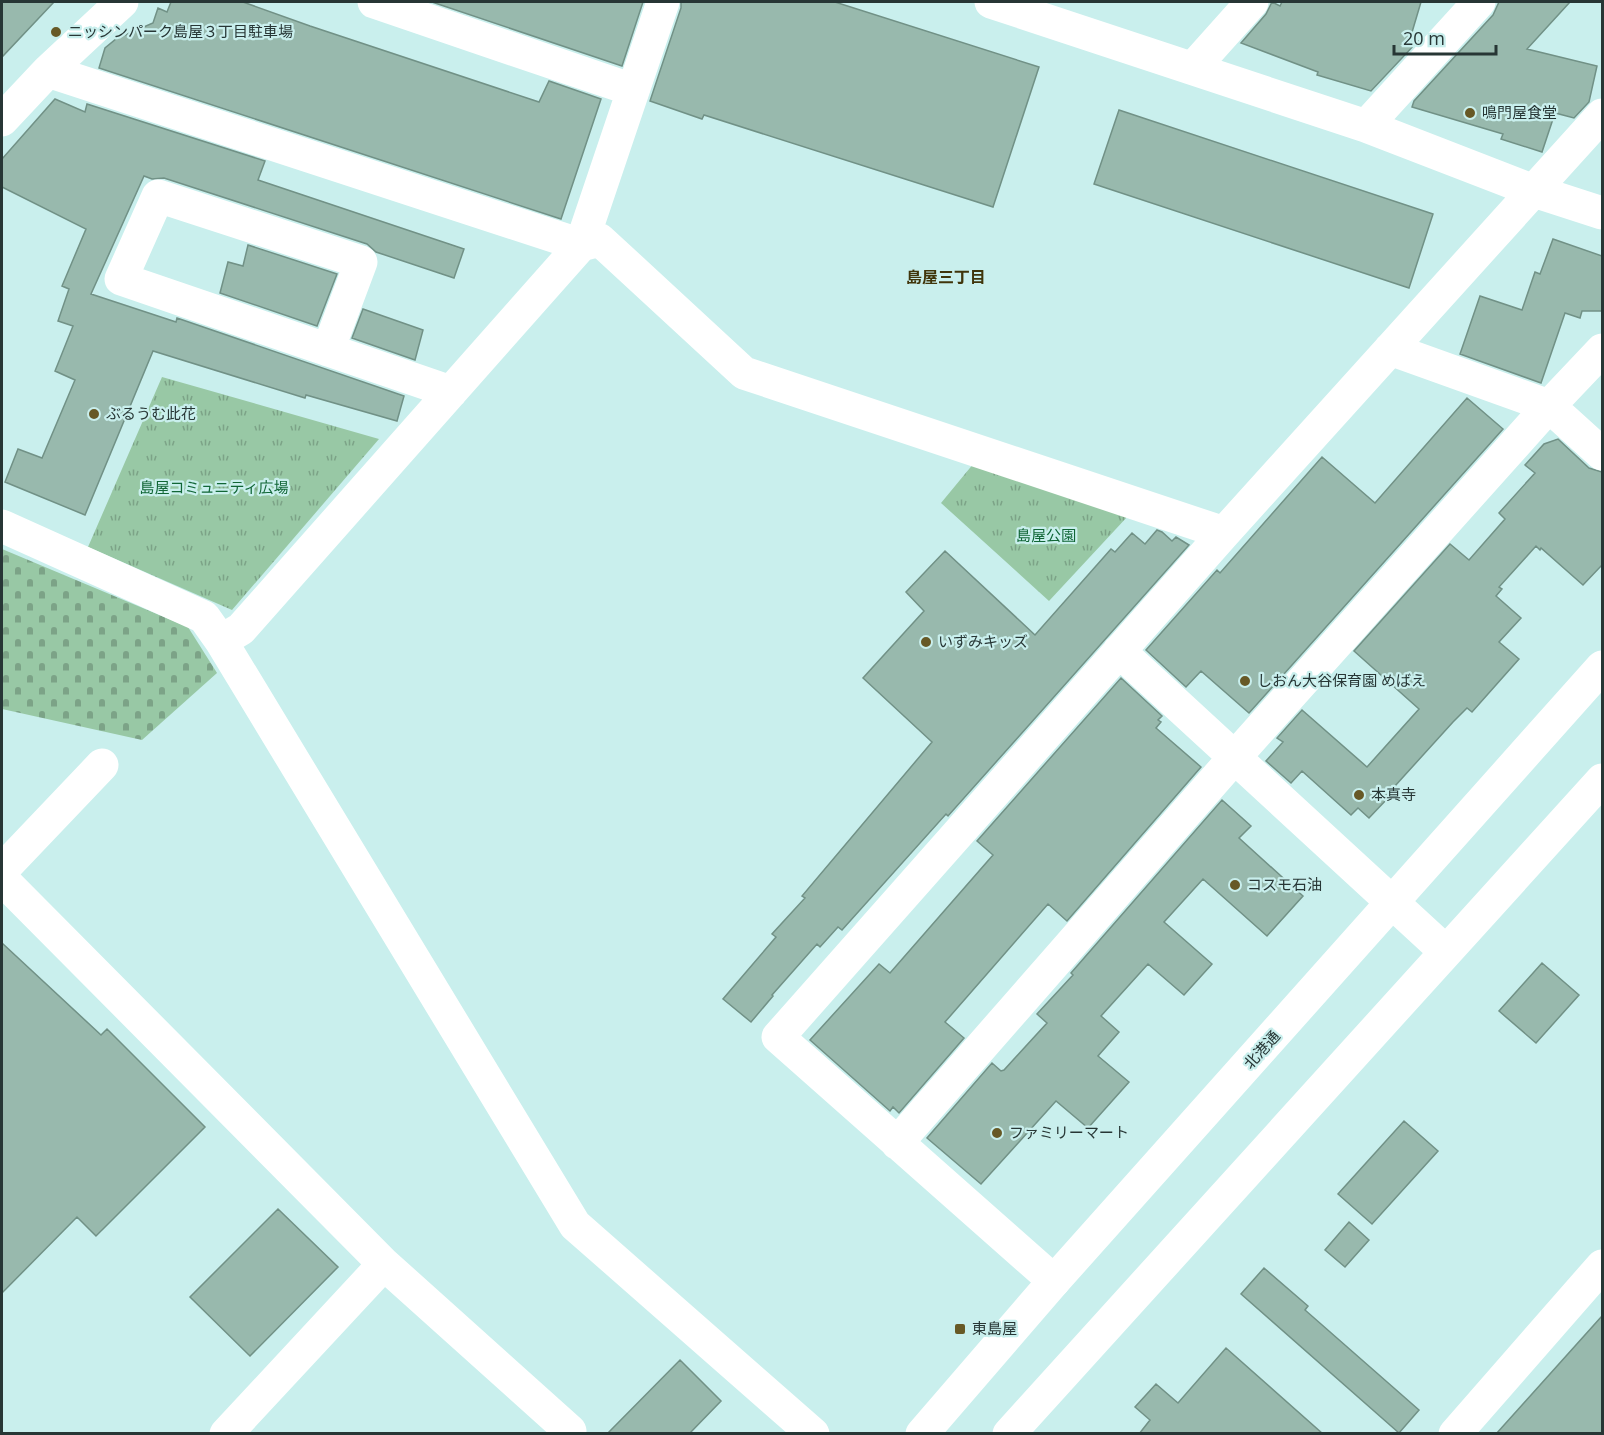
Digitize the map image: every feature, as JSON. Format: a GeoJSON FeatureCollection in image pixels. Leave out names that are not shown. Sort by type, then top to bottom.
{"type":"FeatureCollection","features":[{"type":"Feature","properties":{"kind":"street"},"geometry":{"type":"LineString","coordinates":[[2,120],[48,71],[122,2]]}},
{"type":"Feature","properties":{"kind":"street"},"geometry":{"type":"LineString","coordinates":[[374,2],[633,90]]}},
{"type":"Feature","properties":{"kind":"street"},"geometry":{"type":"LineString","coordinates":[[221,641],[241,629],[581,245],[663,2]]}},
{"type":"Feature","properties":{"kind":"street"},"geometry":{"type":"LineString","coordinates":[[1193,68],[1252,2]]}},
{"type":"Feature","properties":{"kind":"street"},"geometry":{"type":"LineString","coordinates":[[1366,126],[1479,2]]}},
{"type":"Feature","properties":{"kind":"street"},"geometry":{"type":"LineString","coordinates":[[1013,5],[1366,126],[1534,191],[1602,213]]}},
{"type":"Feature","properties":{"kind":"street"},"geometry":{"type":"LineString","coordinates":[[48,71],[581,245],[600,240],[744,373],[1224,533]]}},
{"type":"Feature","properties":{"kind":"street"},"geometry":{"type":"LineString","coordinates":[[1054,1281],[778,1037],[1224,533],[1602,115]]}},
{"type":"Feature","properties":{"kind":"street"},"geometry":{"type":"LineString","coordinates":[[328,350],[361,262],[158,196],[121,279],[328,350],[451,392]]}},
{"type":"Feature","properties":{"kind":"street"},"geometry":{"type":"LineString","coordinates":[[1390,349],[1549,406],[1602,454]]}},
{"type":"Feature","properties":{"kind":"street"},"geometry":{"type":"LineString","coordinates":[[897,1143],[1234,758],[1549,406],[1602,350]]}},
{"type":"Feature","properties":{"kind":"street"},"geometry":{"type":"LineString","coordinates":[[2,526],[204,617],[221,641],[575,1224],[813,1434]]}},
{"type":"Feature","properties":{"kind":"street"},"geometry":{"type":"LineString","coordinates":[[1119,651],[1445,951]]}},
{"type":"Feature","properties":{"kind":"street","name":"北港通"},"geometry":{"type":"LineString","coordinates":[[922,1434],[1054,1281],[1602,667]]}},
{"type":"Feature","properties":{"kind":"street"},"geometry":{"type":"LineString","coordinates":[[2,870],[102,765]]}},
{"type":"Feature","properties":{"kind":"street"},"geometry":{"type":"LineString","coordinates":[[1009,1434],[1602,780]]}},
{"type":"Feature","properties":{"kind":"street"},"geometry":{"type":"LineString","coordinates":[[2,879],[384,1264],[570,1431],[567,1434]]}},
{"type":"Feature","properties":{"kind":"street"},"geometry":{"type":"LineString","coordinates":[[226,1434],[384,1264]]}},
{"type":"Feature","properties":{"kind":"street"},"geometry":{"type":"LineString","coordinates":[[1455,1434],[1602,1266]]}},
{"type":"Feature","properties":{"kind":"green space","name":"島屋コミュニティ広場"},"geometry":{"type":"Polygon","coordinates":[[[162,377],[379,439],[232,610],[88,547],[162,377]]]}},
{"type":"Feature","properties":{"kind":"green space","name":"島屋公園"},"geometry":{"type":"Polygon","coordinates":[[[974,463],[1128,516],[1049,601],[941,503],[974,463]]]}},
{"type":"Feature","properties":{"kind":"green space"},"geometry":{"type":"Polygon","coordinates":[[[2,549],[188,627],[217,673],[142,740],[2,709],[2,549]]]}},
{"type":"Feature","properties":{"kind":"building"},"geometry":{"type":"Polygon","coordinates":[[[2,2],[54,2],[2,57],[2,2]]]}},
{"type":"Feature","properties":{"kind":"building"},"geometry":{"type":"Polygon","coordinates":[[[171,2],[243,2],[539,102],[549,81],[601,99],[561,219],[99,68],[105,48],[116,39],[153,23],[158,8],[167,12],[171,2]]]}},
{"type":"Feature","properties":{"kind":"building"},"geometry":{"type":"Polygon","coordinates":[[[432,2],[643,2],[622,66],[432,2]]]}},
{"type":"Feature","properties":{"kind":"building"},"geometry":{"type":"Polygon","coordinates":[[[681,2],[835,2],[1039,67],[993,207],[704,115],[702,119],[650,101],[681,2]]]}},
{"type":"Feature","properties":{"kind":"building"},"geometry":{"type":"Polygon","coordinates":[[[1272,2],[1280,6],[1282,2],[1421,2],[1410,39],[1418,41],[1371,91],[1317,75],[1318,72],[1241,43],[1266,14],[1272,2]]]}},
{"type":"Feature","properties":{"kind":"building"},"geometry":{"type":"Polygon","coordinates":[[[1499,2],[1570,2],[1527,49],[1597,66],[1589,102],[1574,118],[1555,113],[1542,152],[1501,139],[1503,134],[1412,107],[1414,101],[1493,15],[1499,2]]]}},
{"type":"Feature","properties":{"kind":"building"},"geometry":{"type":"Polygon","coordinates":[[[55,99],[85,112],[87,104],[265,161],[258,180],[464,249],[454,278],[376,252],[367,244],[164,178],[152,179],[144,176],[91,294],[176,322],[177,318],[404,396],[397,421],[306,395],[305,398],[153,351],[85,515],[5,482],[18,449],[42,458],[75,380],[55,371],[73,326],[58,321],[69,289],[62,286],[86,229],[2,187],[2,159],[55,99]]]}},
{"type":"Feature","properties":{"kind":"building"},"geometry":{"type":"Polygon","coordinates":[[[1119,110],[1433,214],[1409,288],[1094,184],[1119,110]]]}},
{"type":"Feature","properties":{"kind":"building"},"geometry":{"type":"Polygon","coordinates":[[[1553,239],[1602,256],[1602,311],[1582,311],[1580,318],[1565,313],[1541,383],[1460,354],[1480,296],[1522,310],[1535,272],[1540,274],[1553,239]]]}},
{"type":"Feature","properties":{"kind":"building"},"geometry":{"type":"Polygon","coordinates":[[[248,245],[337,274],[317,326],[220,293],[228,262],[243,266],[248,245]]]}},
{"type":"Feature","properties":{"kind":"building"},"geometry":{"type":"Polygon","coordinates":[[[363,309],[423,330],[415,360],[352,338],[363,309]]]}},
{"type":"Feature","properties":{"kind":"building"},"geometry":{"type":"Polygon","coordinates":[[[1467,398],[1503,429],[1249,713],[1201,671],[1186,687],[1146,650],[1217,570],[1220,573],[1322,457],[1375,503],[1467,398]]]}},
{"type":"Feature","properties":{"kind":"building"},"geometry":{"type":"Polygon","coordinates":[[[1558,439],[1589,468],[1602,472],[1602,565],[1583,585],[1536,546],[1499,587],[1502,589],[1496,596],[1521,618],[1499,642],[1519,659],[1472,712],[1467,708],[1453,722],[1369,818],[1358,808],[1351,815],[1302,771],[1291,783],[1266,761],[1283,742],[1277,738],[1302,710],[1367,767],[1419,709],[1354,651],[1450,544],[1469,560],[1505,519],[1499,513],[1535,473],[1525,465],[1544,444],[1558,439]]]}},
{"type":"Feature","properties":{"kind":"building"},"geometry":{"type":"Polygon","coordinates":[[[1157,530],[1172,541],[1176,537],[1189,545],[948,816],[946,814],[842,930],[838,927],[820,947],[817,944],[751,1022],[723,999],[776,937],[772,934],[805,898],[802,896],[932,742],[863,678],[924,611],[906,592],[945,551],[1035,635],[1111,549],[1115,552],[1132,533],[1145,544],[1157,530]]]}},
{"type":"Feature","properties":{"kind":"building"},"geometry":{"type":"Polygon","coordinates":[[[1121,678],[1162,716],[1156,728],[1201,767],[1067,921],[1048,904],[945,1022],[964,1038],[899,1113],[893,1107],[890,1111],[810,1040],[879,964],[890,973],[993,855],[977,841],[1121,678]]]}},
{"type":"Feature","properties":{"kind":"building"},"geometry":{"type":"Polygon","coordinates":[[[1222,800],[1251,826],[1239,838],[1303,896],[1267,936],[1203,879],[1164,922],[1212,964],[1184,995],[1148,964],[1101,1016],[1119,1032],[1098,1056],[1129,1082],[1088,1128],[1056,1101],[981,1184],[927,1138],[992,1063],[1001,1071],[1004,1070],[1047,1023],[1037,1014],[1222,800]]]}},
{"type":"Feature","properties":{"kind":"building"},"geometry":{"type":"Polygon","coordinates":[[[2,943],[101,1035],[107,1029],[205,1127],[96,1236],[77,1217],[2,1293],[2,943]]]}},
{"type":"Feature","properties":{"kind":"building"},"geometry":{"type":"Polygon","coordinates":[[[1542,963],[1579,995],[1536,1043],[1499,1011],[1542,963]]]}},
{"type":"Feature","properties":{"kind":"building"},"geometry":{"type":"Polygon","coordinates":[[[1404,1121],[1438,1151],[1372,1224],[1338,1194],[1404,1121]]]}},
{"type":"Feature","properties":{"kind":"building"},"geometry":{"type":"Polygon","coordinates":[[[278,1209],[338,1267],[250,1356],[190,1297],[278,1209]]]}},
{"type":"Feature","properties":{"kind":"building"},"geometry":{"type":"Polygon","coordinates":[[[1349,1222],[1369,1240],[1345,1267],[1325,1250],[1349,1222]]]}},
{"type":"Feature","properties":{"kind":"building"},"geometry":{"type":"Polygon","coordinates":[[[1264,1268],[1308,1306],[1305,1310],[1419,1410],[1399,1433],[1241,1294],[1264,1268]]]}},
{"type":"Feature","properties":{"kind":"building"},"geometry":{"type":"Polygon","coordinates":[[[1602,1316],[1602,1434],[1496,1434],[1602,1316]]]}},
{"type":"Feature","properties":{"kind":"building"},"geometry":{"type":"Polygon","coordinates":[[[1226,1348],[1323,1434],[1139,1434],[1150,1420],[1135,1407],[1156,1384],[1178,1403],[1226,1348]]]}},
{"type":"Feature","properties":{"kind":"building"},"geometry":{"type":"Polygon","coordinates":[[[680,1360],[721,1401],[689,1434],[607,1434],[680,1360]]]}},
{"type":"Feature","properties":{"kind":"place","name":"ニッシンパーク島屋３丁目駐車場"},"geometry":{"type":"Point","coordinates":[56,32]}},
{"type":"Feature","properties":{"kind":"place","name":"鳴門屋食堂"},"geometry":{"type":"Point","coordinates":[1470,113]}},
{"type":"Feature","properties":{"kind":"place","name":"ぶるうむ此花"},"geometry":{"type":"Point","coordinates":[94,414]}},
{"type":"Feature","properties":{"kind":"place","name":"いずみキッズ"},"geometry":{"type":"Point","coordinates":[926,642]}},
{"type":"Feature","properties":{"kind":"place","name":"しおん大谷保育園 めばえ"},"geometry":{"type":"Point","coordinates":[1245,681]}},
{"type":"Feature","properties":{"kind":"place","name":"本真寺"},"geometry":{"type":"Point","coordinates":[1359,795]}},
{"type":"Feature","properties":{"kind":"place","name":"コスモ石油"},"geometry":{"type":"Point","coordinates":[1235,885]}},
{"type":"Feature","properties":{"kind":"place","name":"ファミリーマート"},"geometry":{"type":"Point","coordinates":[997,1133]}},
{"type":"Feature","properties":{"kind":"place","name":"東島屋"},"geometry":{"type":"Point","coordinates":[960,1329]}},
{"type":"Feature","properties":{"kind":"district","name":"島屋三丁目"},"geometry":{"type":"Point","coordinates":[946,277]}}]}
